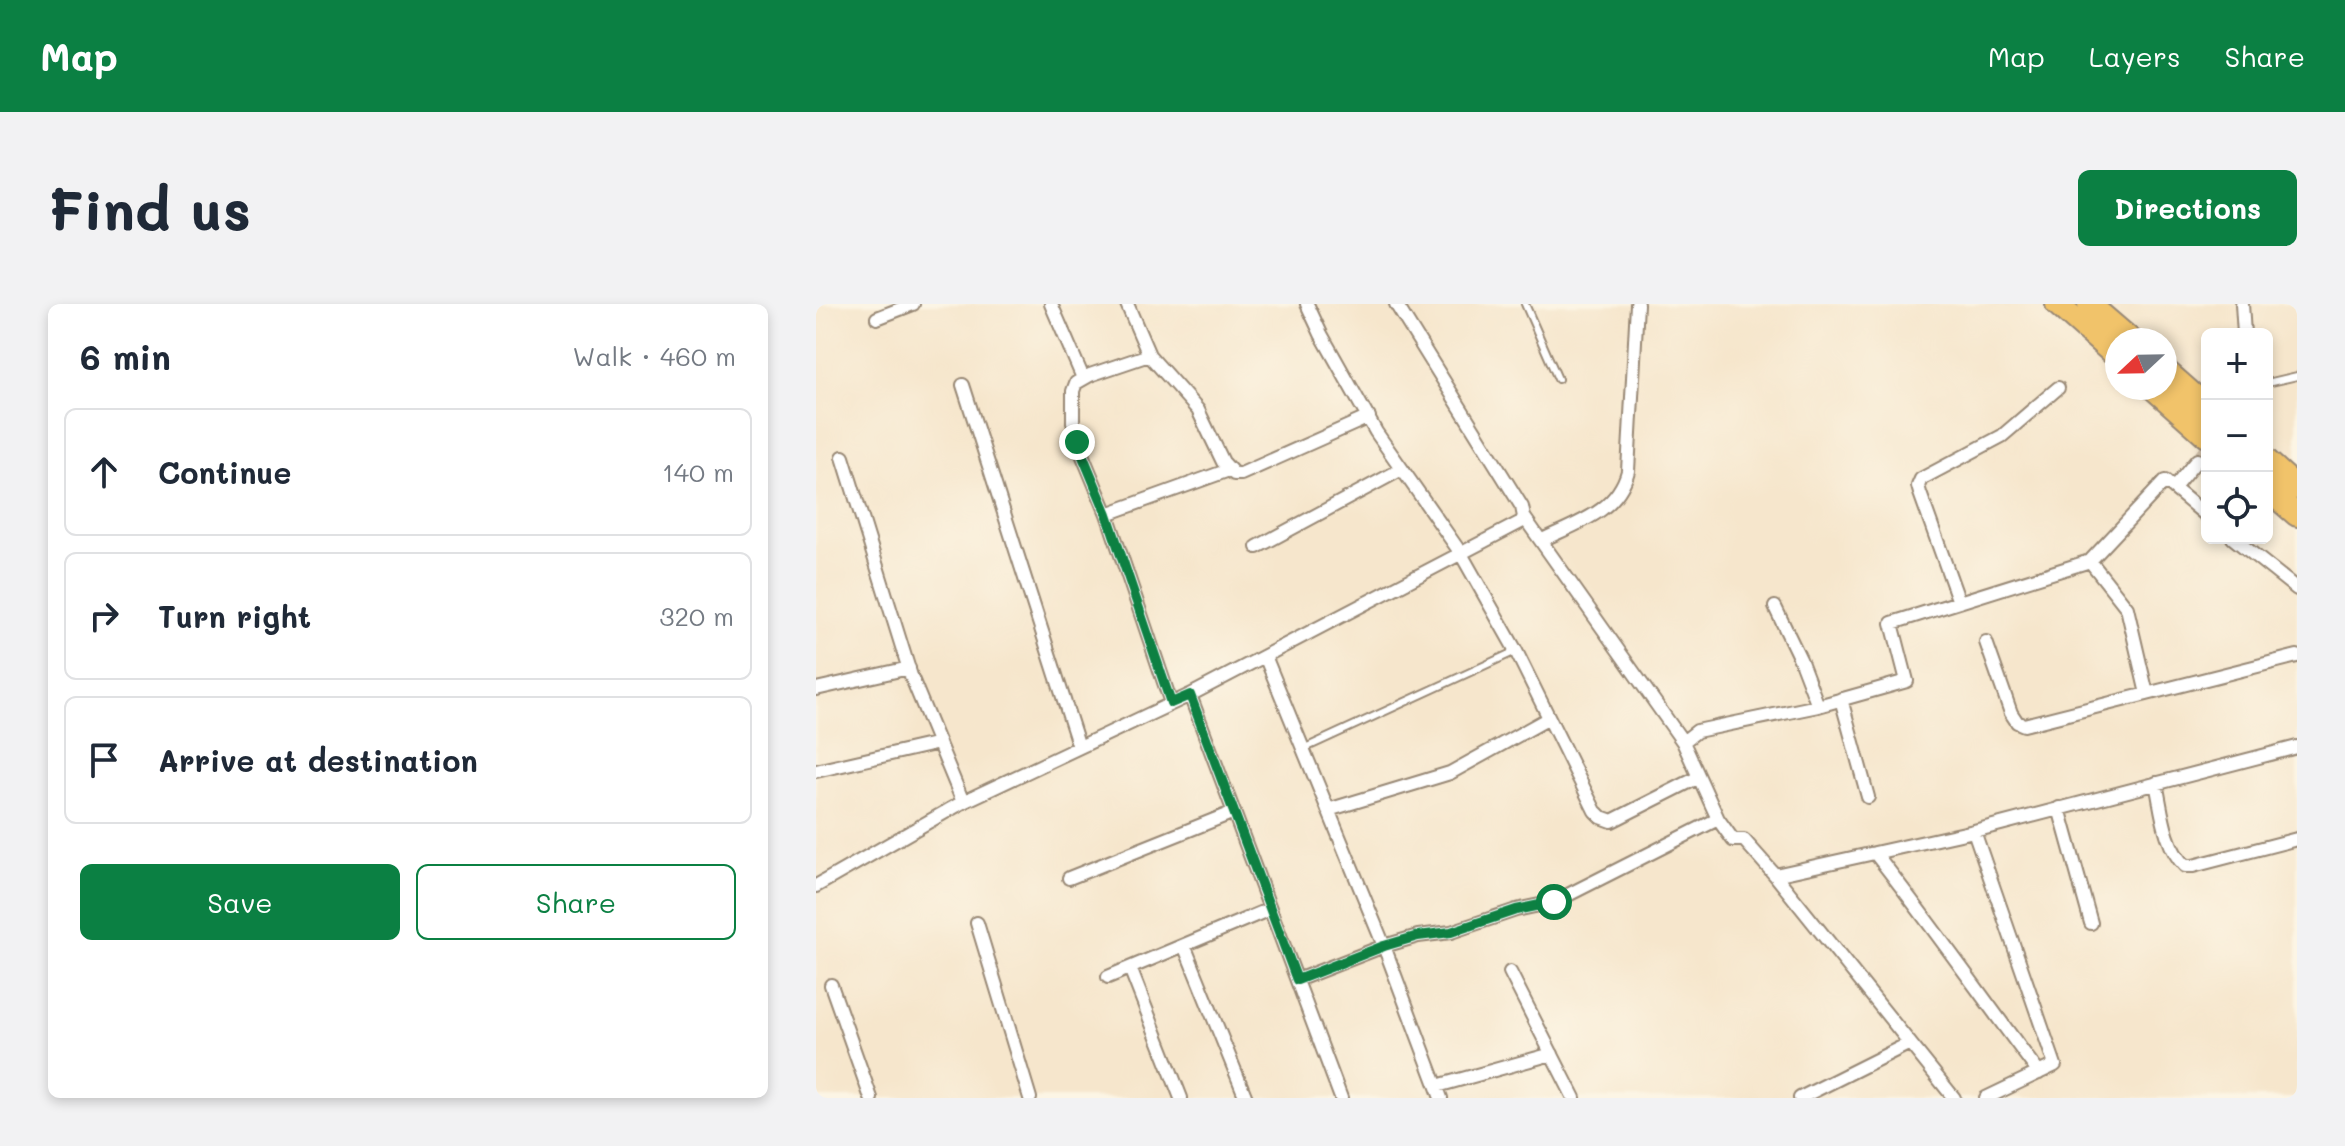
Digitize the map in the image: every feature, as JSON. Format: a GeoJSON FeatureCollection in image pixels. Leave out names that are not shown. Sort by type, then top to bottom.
{"type":"FeatureCollection","features":[{"type":"Feature","properties":{"kind":"highway"},"geometry":{"type":"LineString","coordinates":[[2057,304],[2105,346]]}},
{"type":"Feature","properties":{"kind":"highway"},"geometry":{"type":"LineString","coordinates":[[2089,304],[2117,328]]}},
{"type":"Feature","properties":{"kind":"highway"},"geometry":{"type":"LineString","coordinates":[[2177,381],[2201,402]]}},
{"type":"Feature","properties":{"kind":"highway"},"geometry":{"type":"LineString","coordinates":[[2166,400],[2201,431]]}},
{"type":"Feature","properties":{"kind":"highway"},"geometry":{"type":"LineString","coordinates":[[2273,466],[2297,488]]}},
{"type":"Feature","properties":{"kind":"highway"},"geometry":{"type":"LineString","coordinates":[[2273,494],[2297,515]]}},
{"type":"Feature","properties":{"kind":"street"},"geometry":{"type":"LineString","coordinates":[[877,318],[913,304]]}},
{"type":"Feature","properties":{"kind":"street"},"geometry":{"type":"LineString","coordinates":[[1051,304],[1083,378]]}},
{"type":"Feature","properties":{"kind":"street"},"geometry":{"type":"LineString","coordinates":[[1127,304],[1149,355],[1198,410],[1234,474],[1241,474],[1369,417]]}},
{"type":"Feature","properties":{"kind":"street"},"geometry":{"type":"LineString","coordinates":[[1307,304],[1369,417],[1460,552],[1516,651],[1595,811],[1607,821],[1612,821],[1699,777]]}},
{"type":"Feature","properties":{"kind":"street"},"geometry":{"type":"LineString","coordinates":[[1396,304],[1522,507],[1524,517],[1683,742],[1718,819],[1733,840],[1744,840],[1775,875],[1954,1098]]}},
{"type":"Feature","properties":{"kind":"street"},"geometry":{"type":"LineString","coordinates":[[1542,540],[1597,513],[1612,503],[1623,487],[1628,471],[1637,304]]}},
{"type":"Feature","properties":{"kind":"street"},"geometry":{"type":"LineString","coordinates":[[2242,304],[2244,328]]}},
{"type":"Feature","properties":{"kind":"street"},"geometry":{"type":"LineString","coordinates":[[1149,355],[1076,383],[1073,391],[1074,432],[1107,514],[1171,703]]}},
{"type":"Feature","properties":{"kind":"street"},"geometry":{"type":"LineString","coordinates":[[963,385],[1079,747]]}},
{"type":"Feature","properties":{"kind":"street"},"geometry":{"type":"LineString","coordinates":[[1959,602],[1920,493],[1918,486],[1921,479],[2002,436],[2058,388]]}},
{"type":"Feature","properties":{"kind":"street"},"geometry":{"type":"LineString","coordinates":[[843,457],[909,668],[963,802]]}},
{"type":"Feature","properties":{"kind":"street"},"geometry":{"type":"LineString","coordinates":[[2174,488],[2197,460]]}},
{"type":"Feature","properties":{"kind":"street"},"geometry":{"type":"LineString","coordinates":[[1257,547],[1402,469]]}},
{"type":"Feature","properties":{"kind":"street"},"geometry":{"type":"LineString","coordinates":[[1107,514],[1229,470]]}},
{"type":"Feature","properties":{"kind":"street"},"geometry":{"type":"LineString","coordinates":[[1683,742],[1697,731],[1818,706],[1907,681],[1892,623],[2090,561],[2165,481],[2201,511]]}},
{"type":"Feature","properties":{"kind":"street"},"geometry":{"type":"LineString","coordinates":[[816,886],[963,802],[1190,695],[1521,522],[1524,517]]}},
{"type":"Feature","properties":{"kind":"street"},"geometry":{"type":"LineString","coordinates":[[2241,544],[2297,589]]}},
{"type":"Feature","properties":{"kind":"street"},"geometry":{"type":"LineString","coordinates":[[2090,561],[2127,608],[2147,694]]}},
{"type":"Feature","properties":{"kind":"street"},"geometry":{"type":"LineString","coordinates":[[1775,607],[1818,706]]}},
{"type":"Feature","properties":{"kind":"street"},"geometry":{"type":"LineString","coordinates":[[1986,642],[2011,713],[2017,722],[2024,725],[2297,656]]}},
{"type":"Feature","properties":{"kind":"street"},"geometry":{"type":"LineString","coordinates":[[1265,656],[1384,946],[1439,1092],[1552,1054]]}},
{"type":"Feature","properties":{"kind":"street"},"geometry":{"type":"LineString","coordinates":[[816,689],[909,668]]}},
{"type":"Feature","properties":{"kind":"street"},"geometry":{"type":"LineString","coordinates":[[1190,695],[1341,1098]]}},
{"type":"Feature","properties":{"kind":"street"},"geometry":{"type":"LineString","coordinates":[[1841,699],[1868,797]]}},
{"type":"Feature","properties":{"kind":"street"},"geometry":{"type":"LineString","coordinates":[[1328,810],[1450,773],[1549,718]]}},
{"type":"Feature","properties":{"kind":"street"},"geometry":{"type":"LineString","coordinates":[[816,771],[939,743]]}},
{"type":"Feature","properties":{"kind":"street"},"geometry":{"type":"LineString","coordinates":[[1775,875],[1974,831],[2297,747]]}},
{"type":"Feature","properties":{"kind":"street"},"geometry":{"type":"LineString","coordinates":[[2156,783],[2171,845],[2185,866],[2297,839]]}},
{"type":"Feature","properties":{"kind":"street"},"geometry":{"type":"LineString","coordinates":[[2059,808],[2091,923]]}},
{"type":"Feature","properties":{"kind":"street"},"geometry":{"type":"LineString","coordinates":[[1069,878],[1234,812]]}},
{"type":"Feature","properties":{"kind":"street"},"geometry":{"type":"LineString","coordinates":[[1297,980],[1384,946],[1418,936],[1451,932],[1516,910],[1554,902],[1718,819]]}},
{"type":"Feature","properties":{"kind":"street"},"geometry":{"type":"LineString","coordinates":[[1974,831],[2055,1065],[1986,1098]]}},
{"type":"Feature","properties":{"kind":"street"},"geometry":{"type":"LineString","coordinates":[[1875,853],[1940,936],[1961,970],[2039,1073]]}},
{"type":"Feature","properties":{"kind":"street"},"geometry":{"type":"LineString","coordinates":[[1108,977],[1270,909]]}},
{"type":"Feature","properties":{"kind":"street"},"geometry":{"type":"LineString","coordinates":[[977,923],[1030,1098]]}},
{"type":"Feature","properties":{"kind":"street"},"geometry":{"type":"LineString","coordinates":[[1184,945],[1246,1098]]}},
{"type":"Feature","properties":{"kind":"street"},"geometry":{"type":"LineString","coordinates":[[1130,968],[1181,1098]]}},
{"type":"Feature","properties":{"kind":"street"},"geometry":{"type":"LineString","coordinates":[[1510,972],[1574,1098]]}},
{"type":"Feature","properties":{"kind":"street"},"geometry":{"type":"LineString","coordinates":[[831,985],[871,1098]]}},
{"type":"Feature","properties":{"kind":"street"},"geometry":{"type":"LineString","coordinates":[[1800,1098],[1910,1043]]}},
{"type":"Feature","properties":{"kind":"lane"},"geometry":{"type":"LineString","coordinates":[[1525,304],[1558,379]]}},
{"type":"Feature","properties":{"kind":"lane"},"geometry":{"type":"LineString","coordinates":[[2273,382],[2297,376]]}},
{"type":"Feature","properties":{"kind":"lane"},"geometry":{"type":"LineString","coordinates":[[1303,749],[1516,651]]}},
{"type":"Feature","properties":{"kind":"tunnel"},"geometry":{"type":"LineString","coordinates":[[2197,460],[2201,455]]}},
{"type":"Feature","properties":{"kind":"route"},"geometry":{"type":"LineString","coordinates":[[1077,442],[1107,514],[1171,703],[1190,695],[1297,980],[1384,946],[1418,936],[1451,932],[1516,910],[1554,902]]}}]}
